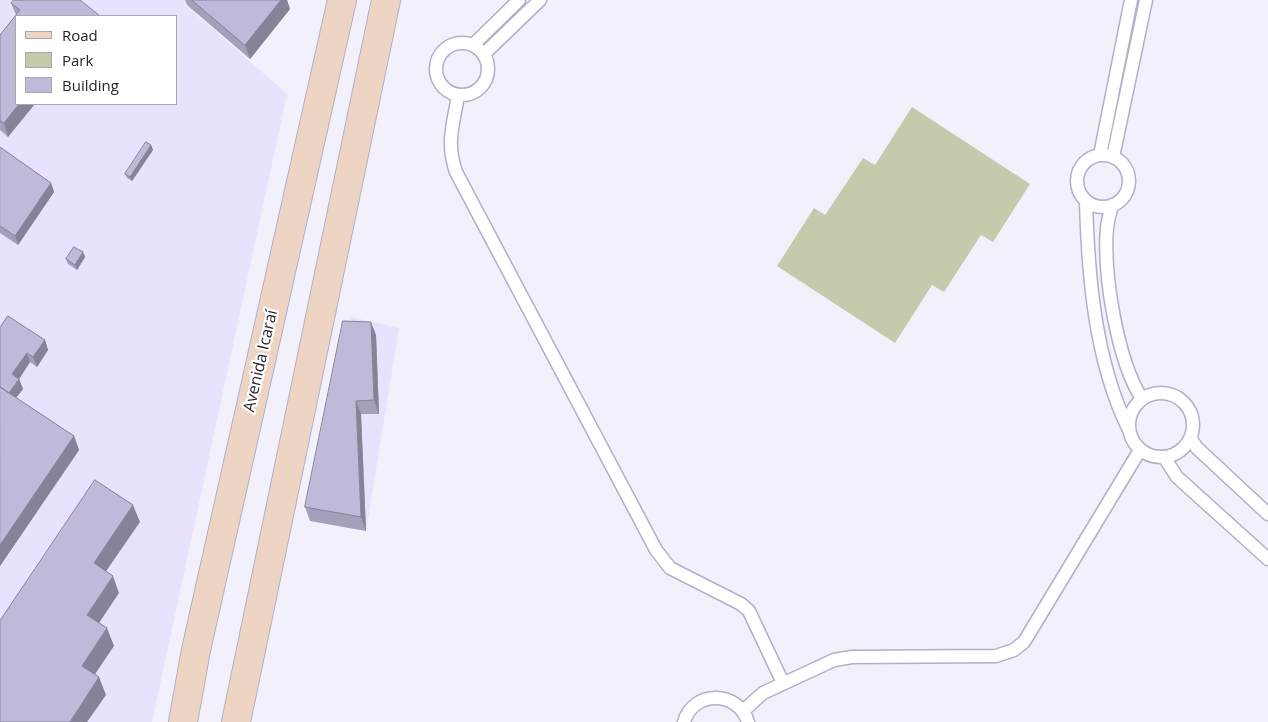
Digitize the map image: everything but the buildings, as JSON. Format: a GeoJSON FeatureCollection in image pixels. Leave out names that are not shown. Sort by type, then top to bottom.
{"type":"FeatureCollection","features":[{"type":"Feature","properties":{"kind":"main road","name":"Avenida Icaraí"},"geometry":{"type":"LineString","coordinates":[[183,722],[196,650],[342,0]]}},
{"type":"Feature","properties":{"kind":"main road"},"geometry":{"type":"LineString","coordinates":[[236,722],[386,0]]}},
{"type":"Feature","properties":{"kind":"lane"},"geometry":{"type":"LineString","coordinates":[[473,45],[519,0]]}},
{"type":"Feature","properties":{"kind":"lane"},"geometry":{"type":"LineString","coordinates":[[484,54],[540,0]]}},
{"type":"Feature","properties":{"kind":"lane"},"geometry":{"type":"LineString","coordinates":[[1100,155],[1131,0]]}},
{"type":"Feature","properties":{"kind":"lane"},"geometry":{"type":"LineString","coordinates":[[1113,157],[1146,0]]}},
{"type":"Feature","properties":{"kind":"lane"},"geometry":{"type":"LineString","coordinates":[[460,43],[473,45],[484,54],[489,67],[486,80],[482,86],[471,94],[458,96],[451,94],[440,85],[436,72],[438,59],[447,48],[453,44],[460,43]]}},
{"type":"Feature","properties":{"kind":"lane"},"geometry":{"type":"LineString","coordinates":[[458,96],[450,146],[451,158],[456,172],[656,550],[670,568],[741,604],[749,611],[783,683]]}},
{"type":"Feature","properties":{"kind":"lane"},"geometry":{"type":"LineString","coordinates":[[1100,155],[1113,157],[1124,166],[1128,178],[1128,185],[1122,197],[1112,205],[1098,206],[1086,201],[1077,183],[1079,170],[1088,160],[1100,155]]}},
{"type":"Feature","properties":{"kind":"lane"},"geometry":{"type":"LineString","coordinates":[[1086,201],[1091,286],[1098,328],[1110,379],[1130,436],[1140,450],[1147,454],[1164,457],[1180,451],[1190,438],[1192,430],[1191,413],[1181,400],[1166,393],[1149,394],[1142,398],[1131,411],[1128,428]]}},
{"type":"Feature","properties":{"kind":"lane"},"geometry":{"type":"LineString","coordinates":[[1112,205],[1107,228],[1107,256],[1114,314],[1129,374],[1133,385],[1142,398]]}},
{"type":"Feature","properties":{"kind":"lane"},"geometry":{"type":"LineString","coordinates":[[1190,438],[1197,448],[1268,514]]}},
{"type":"Feature","properties":{"kind":"lane"},"geometry":{"type":"LineString","coordinates":[[684,722],[690,709],[713,697],[730,700],[745,717],[763,693],[834,660],[852,657],[996,656],[1014,650],[1024,642],[1140,450]]}},
{"type":"Feature","properties":{"kind":"lane"},"geometry":{"type":"LineString","coordinates":[[1164,457],[1177,477],[1268,559]]}},
{"type":"Feature","properties":{"kind":"shaded area"},"geometry":{"type":"Polygon","coordinates":[[[0,0],[185,0],[183,3],[287,94],[152,722],[0,722],[0,0]]]}},
{"type":"Feature","properties":{"kind":"shaded area"},"geometry":{"type":"Polygon","coordinates":[[[351,317],[399,328],[366,531],[310,521],[351,317]]]}},
{"type":"Feature","properties":{"kind":"green space"},"geometry":{"type":"Polygon","coordinates":[[[912,107],[1030,184],[993,242],[981,235],[944,292],[932,285],[895,343],[777,266],[814,208],[825,215],[863,158],[875,165],[912,107]]]}}]}
